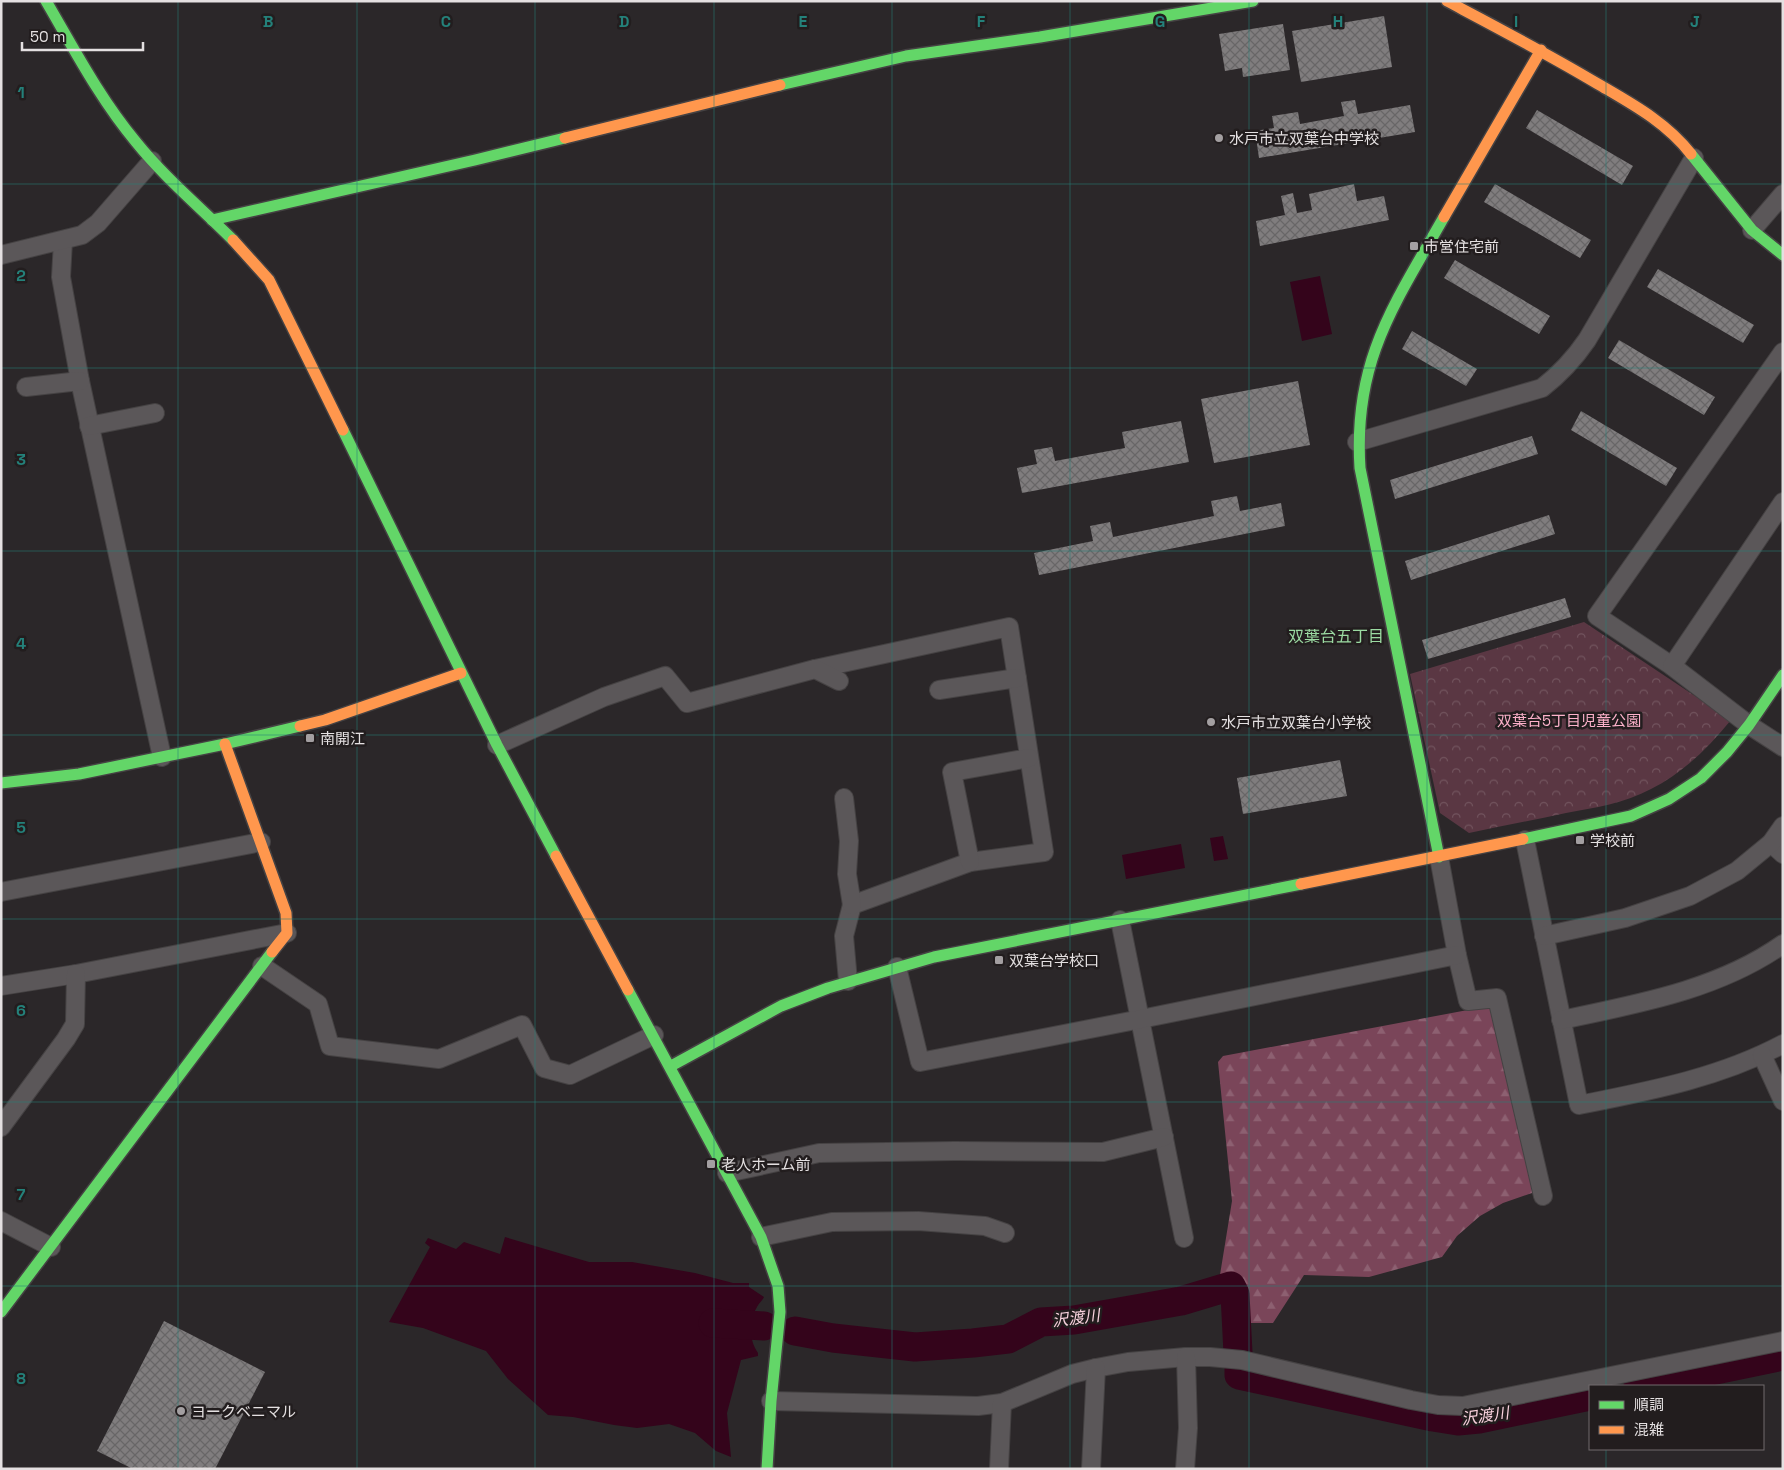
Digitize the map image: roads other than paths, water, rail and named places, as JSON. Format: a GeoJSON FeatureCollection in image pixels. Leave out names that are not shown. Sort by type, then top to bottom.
{"type":"FeatureCollection","features":[{"type":"Feature","properties":{"kind":"street"},"geometry":{"type":"LineString","coordinates":[[46,1],[96,86],[152,162],[253,260],[269,280],[498,745],[761,1237],[778,1286],[780,1312],[771,1401],[767,1469]]}},
{"type":"Feature","properties":{"kind":"street"},"geometry":{"type":"LineString","coordinates":[[212,220],[466,162],[906,56],[1040,37],[1253,1]]}},
{"type":"Feature","properties":{"kind":"street"},"geometry":{"type":"LineString","coordinates":[[1448,1],[1541,50],[1649,114],[1678,137],[1752,230],[1783,255]]}},
{"type":"Feature","properties":{"kind":"street"},"geometry":{"type":"LineString","coordinates":[[1541,50],[1391,309],[1378,336],[1362,390],[1357,442],[1365,496],[1439,857],[1457,955],[1468,1001],[1497,998],[1543,1196]]}},
{"type":"Feature","properties":{"kind":"street"},"geometry":{"type":"LineString","coordinates":[[1357,442],[1542,388],[1559,375],[1575,358],[1587,340],[1694,158]]}},
{"type":"Feature","properties":{"kind":"street"},"geometry":{"type":"LineString","coordinates":[[1,255],[82,235],[98,223],[152,162]]}},
{"type":"Feature","properties":{"kind":"street"},"geometry":{"type":"LineString","coordinates":[[1752,230],[1783,194]]}},
{"type":"Feature","properties":{"kind":"street"},"geometry":{"type":"LineString","coordinates":[[63,241],[62,277],[80,381],[162,756]]}},
{"type":"Feature","properties":{"kind":"street"},"geometry":{"type":"LineString","coordinates":[[1780,363],[1597,616],[1672,666],[1783,747]]}},
{"type":"Feature","properties":{"kind":"street"},"geometry":{"type":"LineString","coordinates":[[26,387],[80,381]]}},
{"type":"Feature","properties":{"kind":"street"},"geometry":{"type":"LineString","coordinates":[[89,426],[156,413]]}},
{"type":"Feature","properties":{"kind":"street"},"geometry":{"type":"LineString","coordinates":[[1672,666],[1783,502]]}},
{"type":"Feature","properties":{"kind":"street"},"geometry":{"type":"LineString","coordinates":[[498,745],[604,696],[665,676],[687,703],[815,669],[1009,627],[1044,852],[970,862],[852,906]]}},
{"type":"Feature","properties":{"kind":"street"},"geometry":{"type":"LineString","coordinates":[[815,669],[839,680]]}},
{"type":"Feature","properties":{"kind":"street"},"geometry":{"type":"LineString","coordinates":[[1,783],[79,774],[225,744],[325,720],[461,673]]}},
{"type":"Feature","properties":{"kind":"street"},"geometry":{"type":"LineString","coordinates":[[671,1066],[781,1006],[848,981],[934,957],[1525,840],[1631,816],[1668,799],[1701,778],[1727,752],[1783,675]]}},
{"type":"Feature","properties":{"kind":"street"},"geometry":{"type":"LineString","coordinates":[[939,690],[1017,678]]}},
{"type":"Feature","properties":{"kind":"street"},"geometry":{"type":"LineString","coordinates":[[1,1312],[287,933],[286,913],[225,744]]}},
{"type":"Feature","properties":{"kind":"street"},"geometry":{"type":"LineString","coordinates":[[970,862],[952,772],[1029,758]]}},
{"type":"Feature","properties":{"kind":"street"},"geometry":{"type":"LineString","coordinates":[[844,798],[849,841],[847,874],[852,906],[844,936],[848,981]]}},
{"type":"Feature","properties":{"kind":"street"},"geometry":{"type":"LineString","coordinates":[[1544,936],[1625,918],[1690,896],[1777,848],[1783,826]]}},
{"type":"Feature","properties":{"kind":"street"},"geometry":{"type":"LineString","coordinates":[[1525,840],[1579,1105],[1666,1088],[1719,1072],[1762,1055],[1783,1044]]}},
{"type":"Feature","properties":{"kind":"street"},"geometry":{"type":"LineString","coordinates":[[1,892],[261,842]]}},
{"type":"Feature","properties":{"kind":"street"},"geometry":{"type":"LineString","coordinates":[[1120,920],[1184,1238]]}},
{"type":"Feature","properties":{"kind":"street"},"geometry":{"type":"LineString","coordinates":[[1,986],[76,974],[287,933]]}},
{"type":"Feature","properties":{"kind":"street"},"geometry":{"type":"LineString","coordinates":[[1562,1020],[1646,1002],[1712,981],[1747,966],[1783,944]]}},
{"type":"Feature","properties":{"kind":"street"},"geometry":{"type":"LineString","coordinates":[[896,967],[920,1062],[1457,955]]}},
{"type":"Feature","properties":{"kind":"street"},"geometry":{"type":"LineString","coordinates":[[262,966],[318,1004],[330,1046],[440,1059],[522,1024],[544,1068],[570,1075],[654,1035]]}},
{"type":"Feature","properties":{"kind":"street"},"geometry":{"type":"LineString","coordinates":[[1,1127],[75,1024],[76,974]]}},
{"type":"Feature","properties":{"kind":"street"},"geometry":{"type":"LineString","coordinates":[[1762,1055],[1783,1100]]}},
{"type":"Feature","properties":{"kind":"street"},"geometry":{"type":"LineString","coordinates":[[727,1173],[820,1152],[1103,1152],[1164,1137]]}},
{"type":"Feature","properties":{"kind":"street"},"geometry":{"type":"LineString","coordinates":[[1,1221],[51,1247]]}},
{"type":"Feature","properties":{"kind":"street"},"geometry":{"type":"LineString","coordinates":[[761,1237],[832,1222],[918,1221],[985,1226],[1004,1233]]}},
{"type":"Feature","properties":{"kind":"street"},"geometry":{"type":"LineString","coordinates":[[771,1401],[978,1406],[1002,1403],[1072,1374],[1096,1368],[1128,1362],[1210,1357],[1242,1360],[1411,1400],[1438,1405],[1463,1406],[1783,1341]]}},
{"type":"Feature","properties":{"kind":"street"},"geometry":{"type":"LineString","coordinates":[[1185,1469],[1188,1428],[1186,1357]]}},
{"type":"Feature","properties":{"kind":"street"},"geometry":{"type":"LineString","coordinates":[[1091,1469],[1096,1368]]}},
{"type":"Feature","properties":{"kind":"street"},"geometry":{"type":"LineString","coordinates":[[999,1469],[1002,1403]]}},
{"type":"Feature","properties":{"kind":"waterway","name":"沢渡川"},"geometry":{"type":"LineString","coordinates":[[795,1331],[833,1338],[915,1347],[973,1343],[1008,1339],[1041,1322],[1074,1320],[1181,1301],[1231,1286],[1235,1294],[1238,1353]]}},
{"type":"Feature","properties":{"kind":"waterway","name":"沢渡川"},"geometry":{"type":"LineString","coordinates":[[713,1323],[764,1326]]}},
{"type":"Feature","properties":{"kind":"waterway","name":"沢渡川"},"geometry":{"type":"LineString","coordinates":[[1643,1385],[1783,1356]]}},
{"type":"Feature","properties":{"kind":"waterway","name":"沢渡川"},"geometry":{"type":"LineString","coordinates":[[1239,1369],[1239,1375],[1458,1421],[1479,1419],[1589,1396]]}},
{"type":"Feature","properties":{"kind":"place","name":"水戸市立双葉台中学校"},"geometry":{"type":"Point","coordinates":[1219,138]}},
{"type":"Feature","properties":{"kind":"place","name":"市営住宅前"},"geometry":{"type":"Point","coordinates":[1414,246]}},
{"type":"Feature","properties":{"kind":"place","name":"水戸市立双葉台小学校"},"geometry":{"type":"Point","coordinates":[1211,722]}},
{"type":"Feature","properties":{"kind":"place","name":"南開江"},"geometry":{"type":"Point","coordinates":[310,738]}},
{"type":"Feature","properties":{"kind":"place","name":"学校前"},"geometry":{"type":"Point","coordinates":[1580,840]}},
{"type":"Feature","properties":{"kind":"place","name":"双葉台学校口"},"geometry":{"type":"Point","coordinates":[999,960]}},
{"type":"Feature","properties":{"kind":"place","name":"老人ホーム前"},"geometry":{"type":"Point","coordinates":[711,1164]}},
{"type":"Feature","properties":{"kind":"place","name":"ヨークベニマル"},"geometry":{"type":"Point","coordinates":[181,1411]}},
{"type":"Feature","properties":{"kind":"district","name":"双葉台五丁目"},"geometry":{"type":"Point","coordinates":[1336,636]}},
{"type":"Feature","properties":{"kind":"park label","name":"双葉台5丁目児童公園"},"geometry":{"type":"Point","coordinates":[1569,720]}}]}
